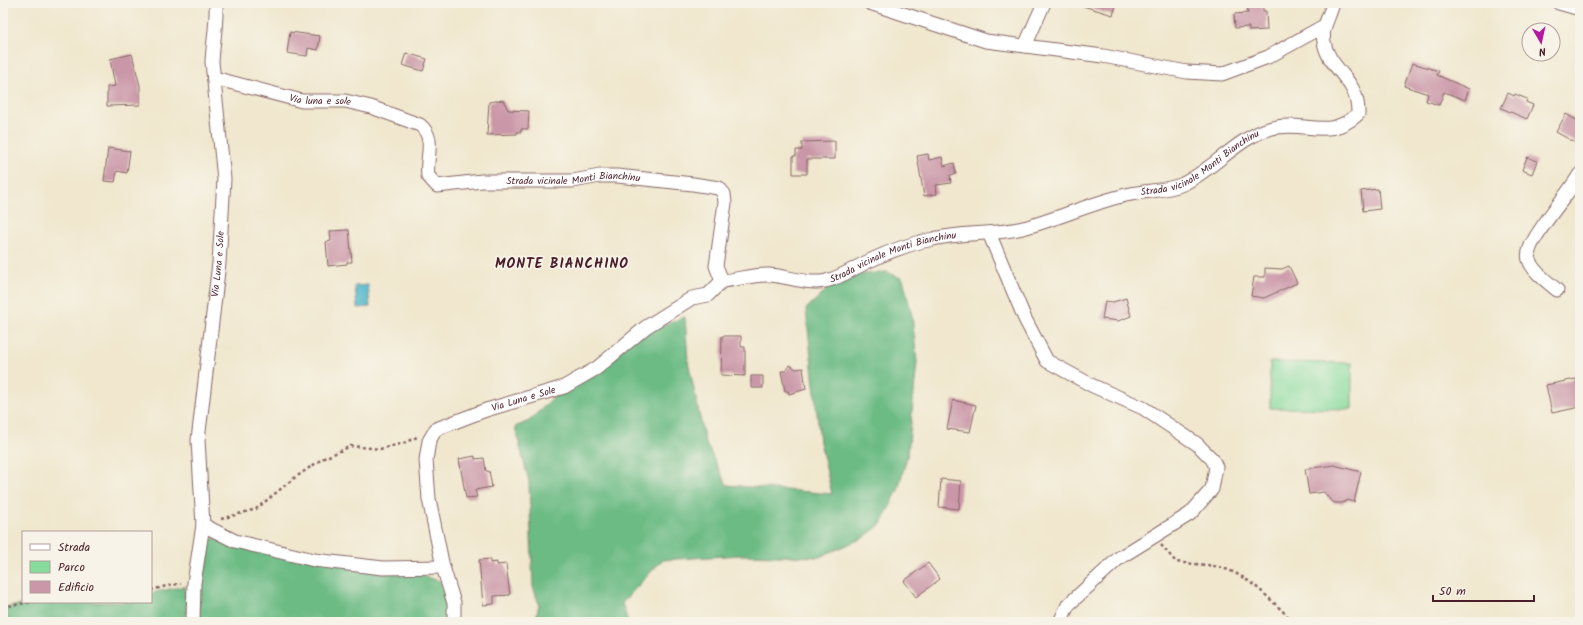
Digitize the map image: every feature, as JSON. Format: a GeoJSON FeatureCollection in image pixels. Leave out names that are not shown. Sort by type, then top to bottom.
{"type":"FeatureCollection","features":[{"type":"Feature","properties":{"kind":"street","name":"Via Luna e Sole"},"geometry":{"type":"LineString","coordinates":[[193,622],[194,583],[204,525],[198,440],[219,262],[224,179],[212,62],[213,46],[217,26],[216,3]]}},
{"type":"Feature","properties":{"kind":"street"},"geometry":{"type":"LineString","coordinates":[[870,3],[986,41],[1102,56],[1187,72],[1222,74],[1268,57],[1324,26]]}},
{"type":"Feature","properties":{"kind":"street"},"geometry":{"type":"LineString","coordinates":[[1025,46],[1044,3]]}},
{"type":"Feature","properties":{"kind":"street","name":"Strada vicinale Monti Bianchinu"},"geometry":{"type":"LineString","coordinates":[[425,129],[430,140],[428,176],[430,181],[438,186],[482,181],[573,181],[600,176],[693,184],[719,188],[724,194],[725,203],[716,266],[722,281],[767,275],[782,276],[807,281],[824,281],[841,276],[870,261],[930,239],[952,235],[1023,228],[1128,194],[1163,189],[1182,184],[1252,136],[1271,128],[1293,125],[1324,129],[1335,128],[1350,121],[1358,114],[1358,103],[1355,91],[1328,55],[1323,41],[1324,26],[1333,3]]}},
{"type":"Feature","properties":{"kind":"street"},"geometry":{"type":"LineString","coordinates":[[1560,3],[1580,9]]}},
{"type":"Feature","properties":{"kind":"street","name":"Via luna e sole"},"geometry":{"type":"LineString","coordinates":[[214,78],[302,101],[345,100],[371,107],[414,123],[425,129]]}},
{"type":"Feature","properties":{"kind":"street"},"geometry":{"type":"LineString","coordinates":[[1557,290],[1534,268],[1529,260],[1529,253],[1534,240],[1569,192],[1580,174]]}},
{"type":"Feature","properties":{"kind":"street"},"geometry":{"type":"LineString","coordinates":[[989,232],[1025,319],[1047,361],[1093,386],[1143,408],[1197,444],[1212,459],[1216,467],[1212,490],[1190,514],[1154,538],[1119,558],[1068,605],[1060,622]]}},
{"type":"Feature","properties":{"kind":"street","name":"Via Luna e Sole"},"geometry":{"type":"LineString","coordinates":[[436,429],[486,410],[564,387],[596,368],[646,327],[692,298],[708,295],[722,281]]}},
{"type":"Feature","properties":{"kind":"street"},"geometry":{"type":"LineString","coordinates":[[436,429],[429,441],[426,460],[429,499],[443,567],[454,603],[454,622]]}},
{"type":"Feature","properties":{"kind":"street"},"geometry":{"type":"LineString","coordinates":[[204,525],[235,541],[314,560],[383,568],[443,567]]}},
{"type":"Feature","properties":{"kind":"path"},"geometry":{"type":"LineString","coordinates":[[204,525],[256,509],[293,479],[322,459],[351,446],[380,448],[404,443],[436,429]]}},
{"type":"Feature","properties":{"kind":"path"},"geometry":{"type":"LineString","coordinates":[[1154,538],[1176,562],[1219,567],[1240,576],[1252,584],[1294,622]]}},
{"type":"Feature","properties":{"kind":"path"},"geometry":{"type":"LineString","coordinates":[[152,590],[170,584],[194,583]]}},
{"type":"Feature","properties":{"kind":"path"},"geometry":{"type":"LineString","coordinates":[[3,607],[25,603]]}},
{"type":"Feature","properties":{"kind":"green space"},"geometry":{"type":"Polygon","coordinates":[[[887,272],[903,279],[912,316],[917,362],[908,453],[898,490],[881,524],[863,538],[819,557],[740,555],[662,560],[622,603],[628,622],[535,622],[539,604],[533,587],[529,482],[515,427],[529,421],[564,387],[636,335],[685,317],[688,361],[705,442],[727,485],[832,494],[820,442],[806,309],[841,276],[887,272]]]}},
{"type":"Feature","properties":{"kind":"green space"},"geometry":{"type":"Polygon","coordinates":[[[1270,362],[1352,363],[1352,409],[1270,408],[1270,362]]]}},
{"type":"Feature","properties":{"kind":"green space"},"geometry":{"type":"Polygon","coordinates":[[[218,538],[417,574],[440,581],[448,606],[448,622],[197,622],[203,569],[203,548],[207,539],[218,538]]]}},
{"type":"Feature","properties":{"kind":"green space"},"geometry":{"type":"Polygon","coordinates":[[[185,586],[187,622],[3,622],[3,607],[45,603],[152,603],[152,593],[185,586]]]}},
{"type":"Feature","properties":{"kind":"water"},"geometry":{"type":"Polygon","coordinates":[[[368,285],[370,307],[357,308],[355,286],[368,285]]]}},
{"type":"Feature","properties":{"kind":"building"},"geometry":{"type":"Polygon","coordinates":[[[1083,3],[1117,3],[1113,15],[1083,6],[1083,3]]]}},
{"type":"Feature","properties":{"kind":"building"},"geometry":{"type":"Polygon","coordinates":[[[1263,3],[1263,11],[1266,11],[1267,30],[1249,31],[1249,27],[1235,28],[1234,14],[1248,13],[1247,4],[1263,3]]]}},
{"type":"Feature","properties":{"kind":"building"},"geometry":{"type":"Polygon","coordinates":[[[290,32],[320,36],[318,50],[308,48],[307,56],[287,53],[290,32]]]}},
{"type":"Feature","properties":{"kind":"building"},"geometry":{"type":"Polygon","coordinates":[[[406,53],[427,59],[423,71],[402,65],[406,53]]]}},
{"type":"Feature","properties":{"kind":"building"},"geometry":{"type":"Polygon","coordinates":[[[132,54],[140,86],[140,105],[107,106],[107,87],[115,86],[110,59],[132,54]]]}},
{"type":"Feature","properties":{"kind":"building"},"geometry":{"type":"Polygon","coordinates":[[[1412,63],[1439,71],[1437,75],[1469,89],[1465,100],[1444,92],[1439,105],[1426,101],[1428,94],[1404,86],[1412,63]]]}},
{"type":"Feature","properties":{"kind":"building"},"geometry":{"type":"Polygon","coordinates":[[[1508,93],[1527,99],[1526,102],[1533,105],[1527,119],[1501,108],[1508,93]]]}},
{"type":"Feature","properties":{"kind":"building"},"geometry":{"type":"Polygon","coordinates":[[[503,100],[508,110],[529,111],[528,129],[521,129],[521,132],[517,132],[517,134],[487,135],[489,102],[503,100]]]}},
{"type":"Feature","properties":{"kind":"building"},"geometry":{"type":"Polygon","coordinates":[[[1566,114],[1580,122],[1580,135],[1576,143],[1556,132],[1566,114]]]}},
{"type":"Feature","properties":{"kind":"building"},"geometry":{"type":"Polygon","coordinates":[[[835,141],[835,159],[807,159],[807,174],[793,174],[793,156],[796,156],[796,150],[802,150],[802,142],[835,141]]]}},
{"type":"Feature","properties":{"kind":"building"},"geometry":{"type":"Polygon","coordinates":[[[108,148],[130,151],[127,173],[117,171],[115,182],[104,181],[108,148]]]}},
{"type":"Feature","properties":{"kind":"building"},"geometry":{"type":"Polygon","coordinates":[[[928,154],[929,160],[942,157],[944,166],[954,163],[956,174],[950,175],[951,183],[936,185],[937,194],[924,196],[917,156],[928,154]]]}},
{"type":"Feature","properties":{"kind":"building"},"geometry":{"type":"Polygon","coordinates":[[[1527,157],[1537,161],[1532,174],[1522,170],[1527,157]]]}},
{"type":"Feature","properties":{"kind":"building"},"geometry":{"type":"Polygon","coordinates":[[[1378,189],[1380,209],[1363,211],[1361,191],[1378,189]]]}},
{"type":"Feature","properties":{"kind":"building"},"geometry":{"type":"Polygon","coordinates":[[[349,230],[352,262],[328,266],[326,242],[331,241],[330,231],[349,230]]]}},
{"type":"Feature","properties":{"kind":"building"},"geometry":{"type":"Polygon","coordinates":[[[1289,266],[1297,283],[1264,298],[1251,296],[1254,277],[1265,277],[1265,268],[1282,269],[1289,266]]]}},
{"type":"Feature","properties":{"kind":"building"},"geometry":{"type":"Polygon","coordinates":[[[1126,298],[1131,316],[1118,321],[1102,319],[1105,301],[1113,302],[1126,298]]]}},
{"type":"Feature","properties":{"kind":"building"},"geometry":{"type":"Polygon","coordinates":[[[722,336],[741,336],[741,347],[745,347],[745,376],[721,375],[722,336]]]}},
{"type":"Feature","properties":{"kind":"building"},"geometry":{"type":"Polygon","coordinates":[[[790,365],[796,369],[803,368],[806,389],[789,394],[788,391],[785,391],[781,371],[786,371],[790,365]]]}},
{"type":"Feature","properties":{"kind":"building"},"geometry":{"type":"Polygon","coordinates":[[[751,376],[763,376],[763,388],[751,388],[751,376]]]}},
{"type":"Feature","properties":{"kind":"building"},"geometry":{"type":"Polygon","coordinates":[[[1576,379],[1580,394],[1580,407],[1552,413],[1546,385],[1576,379]]]}},
{"type":"Feature","properties":{"kind":"building"},"geometry":{"type":"Polygon","coordinates":[[[953,400],[976,405],[970,432],[947,429],[953,400]]]}},
{"type":"Feature","properties":{"kind":"building"},"geometry":{"type":"Polygon","coordinates":[[[475,456],[475,459],[484,458],[486,471],[489,471],[492,487],[475,490],[477,497],[466,498],[459,459],[475,456]]]}},
{"type":"Feature","properties":{"kind":"building"},"geometry":{"type":"Polygon","coordinates":[[[1334,465],[1361,472],[1354,502],[1348,500],[1342,503],[1335,503],[1330,500],[1324,492],[1309,494],[1305,469],[1334,465]]]}},
{"type":"Feature","properties":{"kind":"building"},"geometry":{"type":"Polygon","coordinates":[[[941,479],[961,481],[959,509],[939,507],[941,479]]]}},
{"type":"Feature","properties":{"kind":"building"},"geometry":{"type":"Polygon","coordinates":[[[490,559],[490,563],[497,562],[497,565],[506,564],[510,595],[494,596],[494,604],[483,605],[479,560],[490,559]]]}},
{"type":"Feature","properties":{"kind":"building"},"geometry":{"type":"Polygon","coordinates":[[[928,563],[940,579],[916,597],[904,581],[928,563]]]}},
{"type":"Feature","properties":{"kind":"district","name":"MONTE BIANCHINO"},"geometry":{"type":"Point","coordinates":[562,264]}}]}
